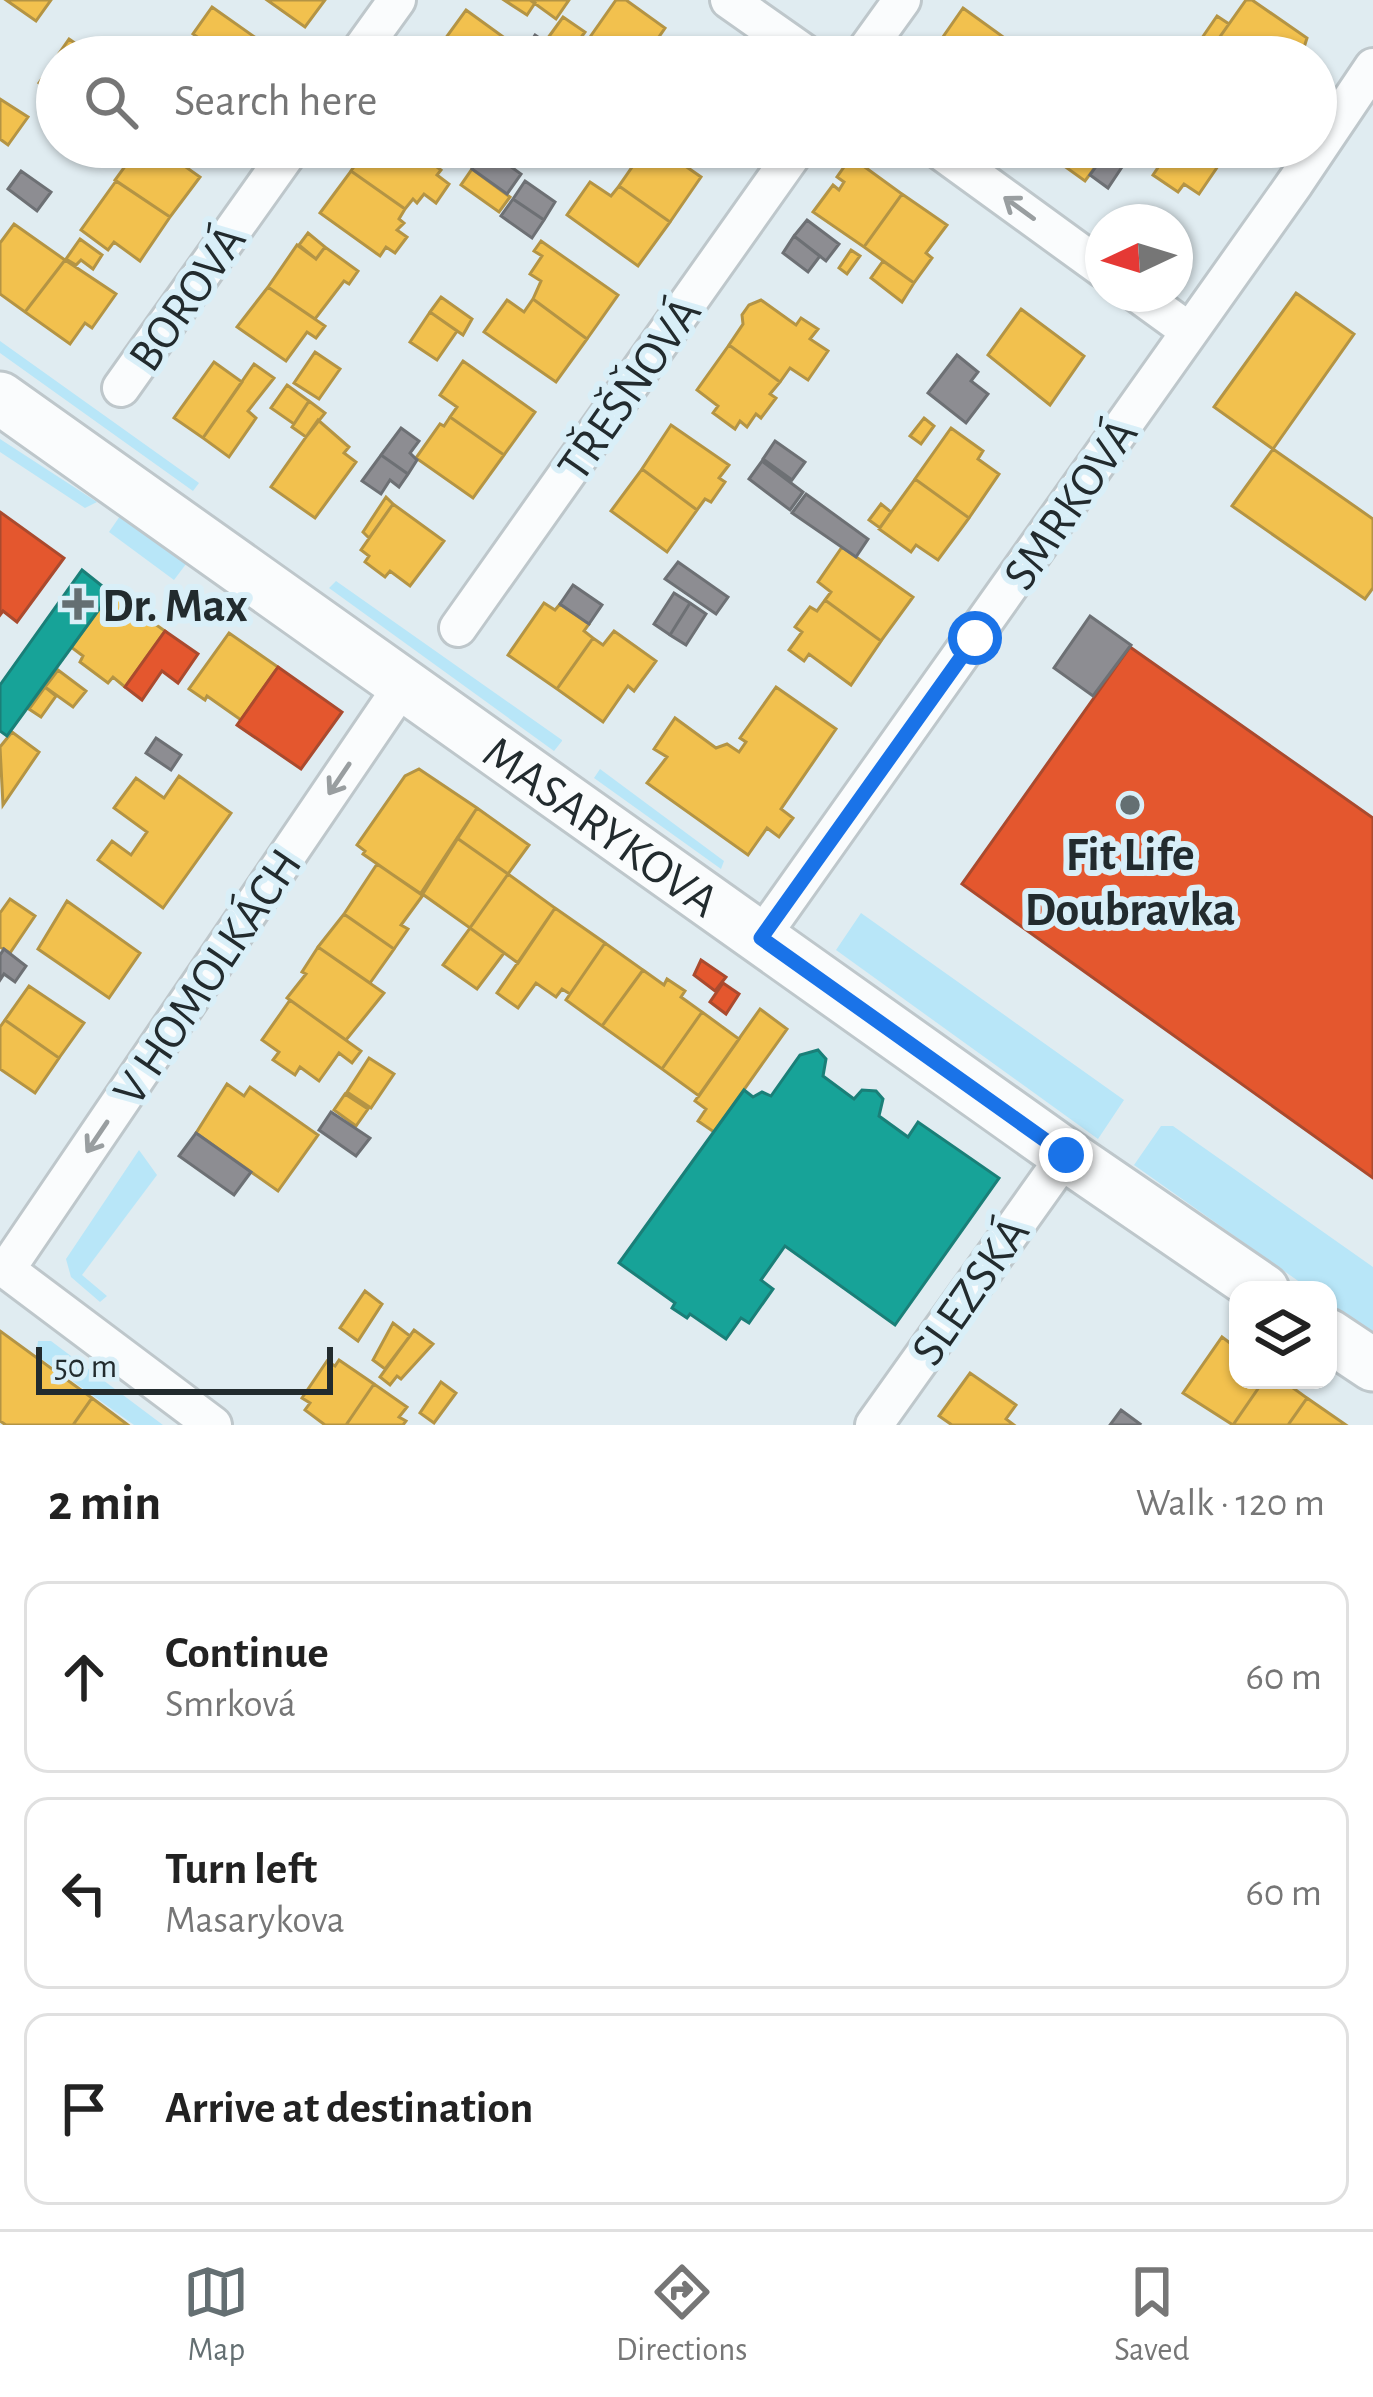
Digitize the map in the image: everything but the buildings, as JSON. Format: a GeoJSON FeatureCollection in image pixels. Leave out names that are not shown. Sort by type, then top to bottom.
{"type":"FeatureCollection","features":[{"type":"Feature","properties":{"kind":"street"},"geometry":{"type":"LineString","coordinates":[[371,36],[397,0]]}},
{"type":"Feature","properties":{"kind":"street"},"geometry":{"type":"LineString","coordinates":[[729,0],[780,36]]}},
{"type":"Feature","properties":{"kind":"street"},"geometry":{"type":"LineString","coordinates":[[876,36],[902,0]]}},
{"type":"Feature","properties":{"kind":"street","name":"SMRKOVÁ"},"geometry":{"type":"LineString","coordinates":[[1337,119],[1373,67]]}},
{"type":"Feature","properties":{"kind":"street","name":"BOROVÁ"},"geometry":{"type":"LineString","coordinates":[[121,388],[277,168]]}},
{"type":"Feature","properties":{"kind":"street","name":"TŘEŠŇOVÁ"},"geometry":{"type":"LineString","coordinates":[[458,628],[783,168]]}},
{"type":"Feature","properties":{"kind":"street"},"geometry":{"type":"LineString","coordinates":[[964,168],[1085,256]]}},
{"type":"Feature","properties":{"kind":"street","name":"SMRKOVÁ"},"geometry":{"type":"LineString","coordinates":[[761,938],[1303,168]]}},
{"type":"Feature","properties":{"kind":"street"},"geometry":{"type":"LineString","coordinates":[[1163,312],[1189,331]]}},
{"type":"Feature","properties":{"kind":"street","name":"MASARYKOVA"},"geometry":{"type":"LineString","coordinates":[[0,398],[1249,1281]]}},
{"type":"Feature","properties":{"kind":"street","name":"V HOMOLKÁCH"},"geometry":{"type":"LineString","coordinates":[[3,1268],[405,682]]}},
{"type":"Feature","properties":{"kind":"street","name":"SLEZSKÁ"},"geometry":{"type":"LineString","coordinates":[[874,1425],[1066,1155]]}},
{"type":"Feature","properties":{"kind":"street"},"geometry":{"type":"LineString","coordinates":[[3,1268],[199,1415]]}},
{"type":"Feature","properties":{"kind":"street"},"geometry":{"type":"LineString","coordinates":[[1337,1341],[1373,1365]]}},
{"type":"Feature","properties":{"kind":"shaded area"},"geometry":{"type":"Polygon","coordinates":[[[0,341],[199,483],[193,491],[0,353],[0,341]]]}},
{"type":"Feature","properties":{"kind":"shaded area"},"geometry":{"type":"Polygon","coordinates":[[[0,439],[97,502],[85,508],[0,452],[0,439]]]}},
{"type":"Feature","properties":{"kind":"shaded area"},"geometry":{"type":"Polygon","coordinates":[[[120,516],[186,564],[174,580],[109,532],[120,516]]]}},
{"type":"Feature","properties":{"kind":"shaded area"},"geometry":{"type":"Polygon","coordinates":[[[336,581],[562,741],[554,751],[329,588],[336,581]]]}},
{"type":"Feature","properties":{"kind":"shaded area"},"geometry":{"type":"Polygon","coordinates":[[[600,769],[724,861],[721,869],[594,778],[600,769]]]}},
{"type":"Feature","properties":{"kind":"shaded area"},"geometry":{"type":"Polygon","coordinates":[[[861,913],[1124,1100],[1098,1139],[836,950],[861,913]]]}},
{"type":"Feature","properties":{"kind":"shaded area"},"geometry":{"type":"Polygon","coordinates":[[[1161,1126],[1173,1126],[1373,1267],[1373,1334],[1337,1308],[1337,1281],[1298,1281],[1134,1165],[1161,1126]]]}},
{"type":"Feature","properties":{"kind":"shaded area"},"geometry":{"type":"Polygon","coordinates":[[[139,1150],[157,1175],[82,1275],[107,1296],[100,1302],[71,1277],[66,1259],[139,1150]]]}},
{"type":"Feature","properties":{"kind":"shaded area"},"geometry":{"type":"Polygon","coordinates":[[[38,1341],[51,1341],[163,1425],[134,1425],[36,1355],[38,1341]]]}},
{"type":"Feature","properties":{"kind":"place","name":"Dr. Max"},"geometry":{"type":"Point","coordinates":[78,604]}},
{"type":"Feature","properties":{"kind":"place","name":"Fit Life Doubravka"},"geometry":{"type":"Point","coordinates":[1130,805]}},
{"type":"Feature","properties":{"kind":"route"},"geometry":{"type":"LineString","coordinates":[[975,638],[761,938],[1066,1155]]}}]}
